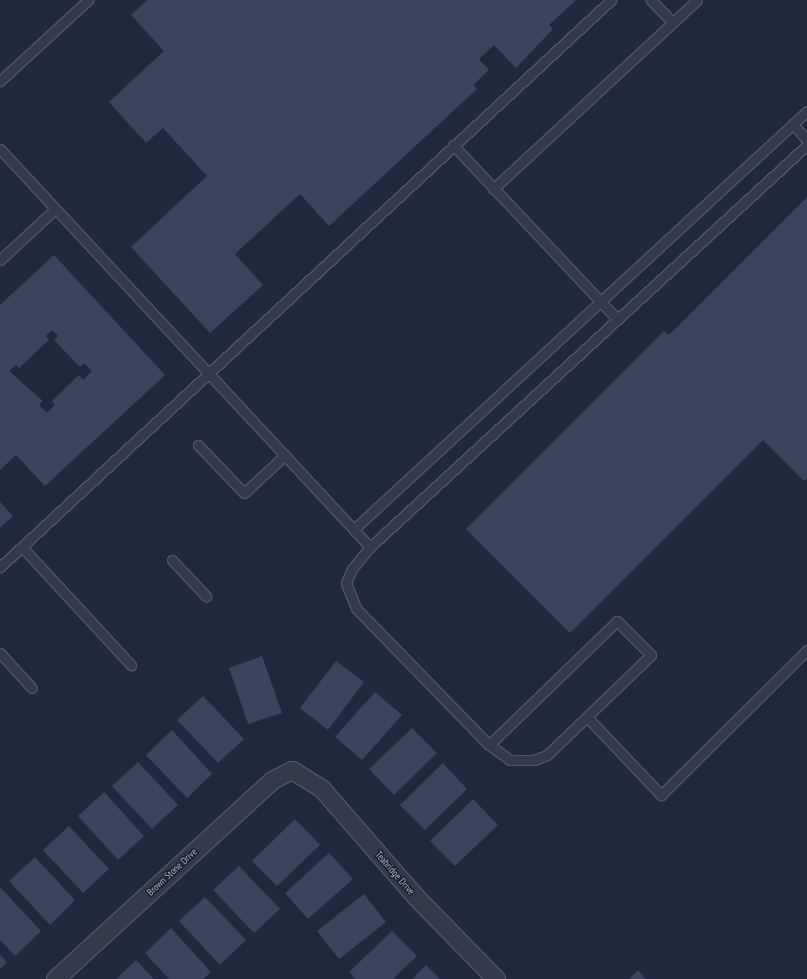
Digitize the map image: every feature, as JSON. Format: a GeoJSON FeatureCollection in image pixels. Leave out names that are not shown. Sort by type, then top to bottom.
{"type":"FeatureCollection","features":[{"type":"Feature","properties":{"kind":"street","name":"Brown Stone Drive"},"geometry":{"type":"LineString","coordinates":[[55,979],[272,780],[292,770]]}},
{"type":"Feature","properties":{"kind":"street","name":"Teabridge Drive"},"geometry":{"type":"LineString","coordinates":[[292,770],[322,789],[415,896],[496,979]]}},
{"type":"Feature","properties":{"kind":"lane"},"geometry":{"type":"LineString","coordinates":[[0,81],[88,0]]}},
{"type":"Feature","properties":{"kind":"lane"},"geometry":{"type":"LineString","coordinates":[[0,567],[611,0]]}},
{"type":"Feature","properties":{"kind":"lane"},"geometry":{"type":"LineString","coordinates":[[651,0],[672,22]]}},
{"type":"Feature","properties":{"kind":"lane"},"geometry":{"type":"LineString","coordinates":[[494,189],[697,0]]}},
{"type":"Feature","properties":{"kind":"lane"},"geometry":{"type":"LineString","coordinates":[[354,529],[807,111]]}},
{"type":"Feature","properties":{"kind":"lane"},"geometry":{"type":"LineString","coordinates":[[793,124],[807,140]]}},
{"type":"Feature","properties":{"kind":"lane"},"geometry":{"type":"LineString","coordinates":[[453,145],[617,319]]}},
{"type":"Feature","properties":{"kind":"lane"},"geometry":{"type":"LineString","coordinates":[[489,745],[617,620],[651,655],[547,755],[534,760],[510,760],[489,745],[356,608],[346,583],[352,569],[370,547],[807,145]]}},
{"type":"Feature","properties":{"kind":"lane"},"geometry":{"type":"LineString","coordinates":[[0,149],[208,375],[285,455],[370,547]]}},
{"type":"Feature","properties":{"kind":"lane"},"geometry":{"type":"LineString","coordinates":[[0,260],[55,209]]}},
{"type":"Feature","properties":{"kind":"lane"},"geometry":{"type":"LineString","coordinates":[[198,445],[244,493],[285,455]]}},
{"type":"Feature","properties":{"kind":"lane"},"geometry":{"type":"LineString","coordinates":[[22,548],[131,665]]}},
{"type":"Feature","properties":{"kind":"lane"},"geometry":{"type":"LineString","coordinates":[[172,560],[206,596]]}},
{"type":"Feature","properties":{"kind":"lane"},"geometry":{"type":"LineString","coordinates":[[587,716],[661,795],[807,650]]}},
{"type":"Feature","properties":{"kind":"lane"},"geometry":{"type":"LineString","coordinates":[[0,654],[32,688]]}},
{"type":"Feature","properties":{"kind":"building"},"geometry":{"type":"Polygon","coordinates":[[[147,0],[576,0],[549,25],[553,29],[516,68],[494,45],[479,59],[489,70],[473,85],[477,89],[329,226],[300,194],[235,254],[263,285],[210,333],[131,247],[207,176],[163,128],[146,143],[109,102],[164,51],[131,15],[147,0]]]}},
{"type":"Feature","properties":{"kind":"building"},"geometry":{"type":"Polygon","coordinates":[[[807,197],[807,478],[804,481],[763,440],[570,633],[466,529],[664,331],[669,335],[807,197]]]}},
{"type":"Feature","properties":{"kind":"building"},"geometry":{"type":"Polygon","coordinates":[[[54,255],[165,375],[45,486],[16,455],[0,470],[0,305],[54,255]],[[52,330],[46,336],[49,340],[19,368],[16,365],[9,371],[43,401],[39,405],[47,413],[55,405],[52,401],[79,375],[83,380],[92,371],[84,363],[80,367],[54,340],[58,336],[52,330]]]}},
{"type":"Feature","properties":{"kind":"building"},"geometry":{"type":"Polygon","coordinates":[[[0,502],[13,516],[0,528],[0,502]]]}},
{"type":"Feature","properties":{"kind":"building"},"geometry":{"type":"Polygon","coordinates":[[[262,656],[282,713],[248,724],[229,668],[262,656]]]}},
{"type":"Feature","properties":{"kind":"building"},"geometry":{"type":"Polygon","coordinates":[[[336,661],[364,682],[328,730],[300,708],[336,661]]]}},
{"type":"Feature","properties":{"kind":"building"},"geometry":{"type":"Polygon","coordinates":[[[375,692],[402,715],[362,760],[335,737],[375,692]]]}},
{"type":"Feature","properties":{"kind":"building"},"geometry":{"type":"Polygon","coordinates":[[[203,696],[244,739],[218,763],[177,720],[203,696]]]}},
{"type":"Feature","properties":{"kind":"building"},"geometry":{"type":"Polygon","coordinates":[[[412,728],[437,753],[394,795],[369,769],[412,728]]]}},
{"type":"Feature","properties":{"kind":"building"},"geometry":{"type":"Polygon","coordinates":[[[172,730],[212,774],[187,798],[146,755],[172,730]]]}},
{"type":"Feature","properties":{"kind":"building"},"geometry":{"type":"Polygon","coordinates":[[[138,762],[178,805],[152,829],[112,786],[138,762]]]}},
{"type":"Feature","properties":{"kind":"building"},"geometry":{"type":"Polygon","coordinates":[[[443,763],[467,789],[425,830],[400,805],[443,763]]]}},
{"type":"Feature","properties":{"kind":"building"},"geometry":{"type":"Polygon","coordinates":[[[104,792],[144,836],[118,860],[78,816],[104,792]]]}},
{"type":"Feature","properties":{"kind":"building"},"geometry":{"type":"Polygon","coordinates":[[[473,799],[498,825],[455,866],[430,841],[473,799]]]}},
{"type":"Feature","properties":{"kind":"building"},"geometry":{"type":"Polygon","coordinates":[[[295,819],[320,845],[277,886],[252,861],[295,819]]]}},
{"type":"Feature","properties":{"kind":"building"},"geometry":{"type":"Polygon","coordinates":[[[69,826],[109,869],[83,893],[43,850],[69,826]]]}},
{"type":"Feature","properties":{"kind":"building"},"geometry":{"type":"Polygon","coordinates":[[[329,853],[353,879],[308,919],[285,893],[329,853]]]}},
{"type":"Feature","properties":{"kind":"building"},"geometry":{"type":"Polygon","coordinates":[[[35,857],[75,900],[50,925],[9,881],[35,857]]]}},
{"type":"Feature","properties":{"kind":"building"},"geometry":{"type":"Polygon","coordinates":[[[239,866],[280,909],[254,933],[213,890],[239,866]]]}},
{"type":"Feature","properties":{"kind":"building"},"geometry":{"type":"Polygon","coordinates":[[[0,887],[41,931],[15,956],[0,940],[0,887]]]}},
{"type":"Feature","properties":{"kind":"building"},"geometry":{"type":"Polygon","coordinates":[[[364,894],[386,922],[339,959],[317,931],[364,894]]]}},
{"type":"Feature","properties":{"kind":"building"},"geometry":{"type":"Polygon","coordinates":[[[205,897],[246,940],[220,965],[179,921],[205,897]]]}},
{"type":"Feature","properties":{"kind":"building"},"geometry":{"type":"Polygon","coordinates":[[[171,928],[211,972],[203,979],[169,979],[145,953],[171,928]]]}},
{"type":"Feature","properties":{"kind":"building"},"geometry":{"type":"Polygon","coordinates":[[[392,931],[417,956],[393,979],[356,979],[349,972],[392,931]]]}},
{"type":"Feature","properties":{"kind":"building"},"geometry":{"type":"Polygon","coordinates":[[[0,955],[7,962],[0,969],[0,955]]]}},
{"type":"Feature","properties":{"kind":"building"},"geometry":{"type":"Polygon","coordinates":[[[136,960],[154,979],[116,979],[136,960]]]}},
{"type":"Feature","properties":{"kind":"building"},"geometry":{"type":"Polygon","coordinates":[[[426,965],[440,979],[412,979],[426,965]]]}},
{"type":"Feature","properties":{"kind":"building"},"geometry":{"type":"Polygon","coordinates":[[[638,970],[646,979],[629,979],[638,970]]]}}]}
